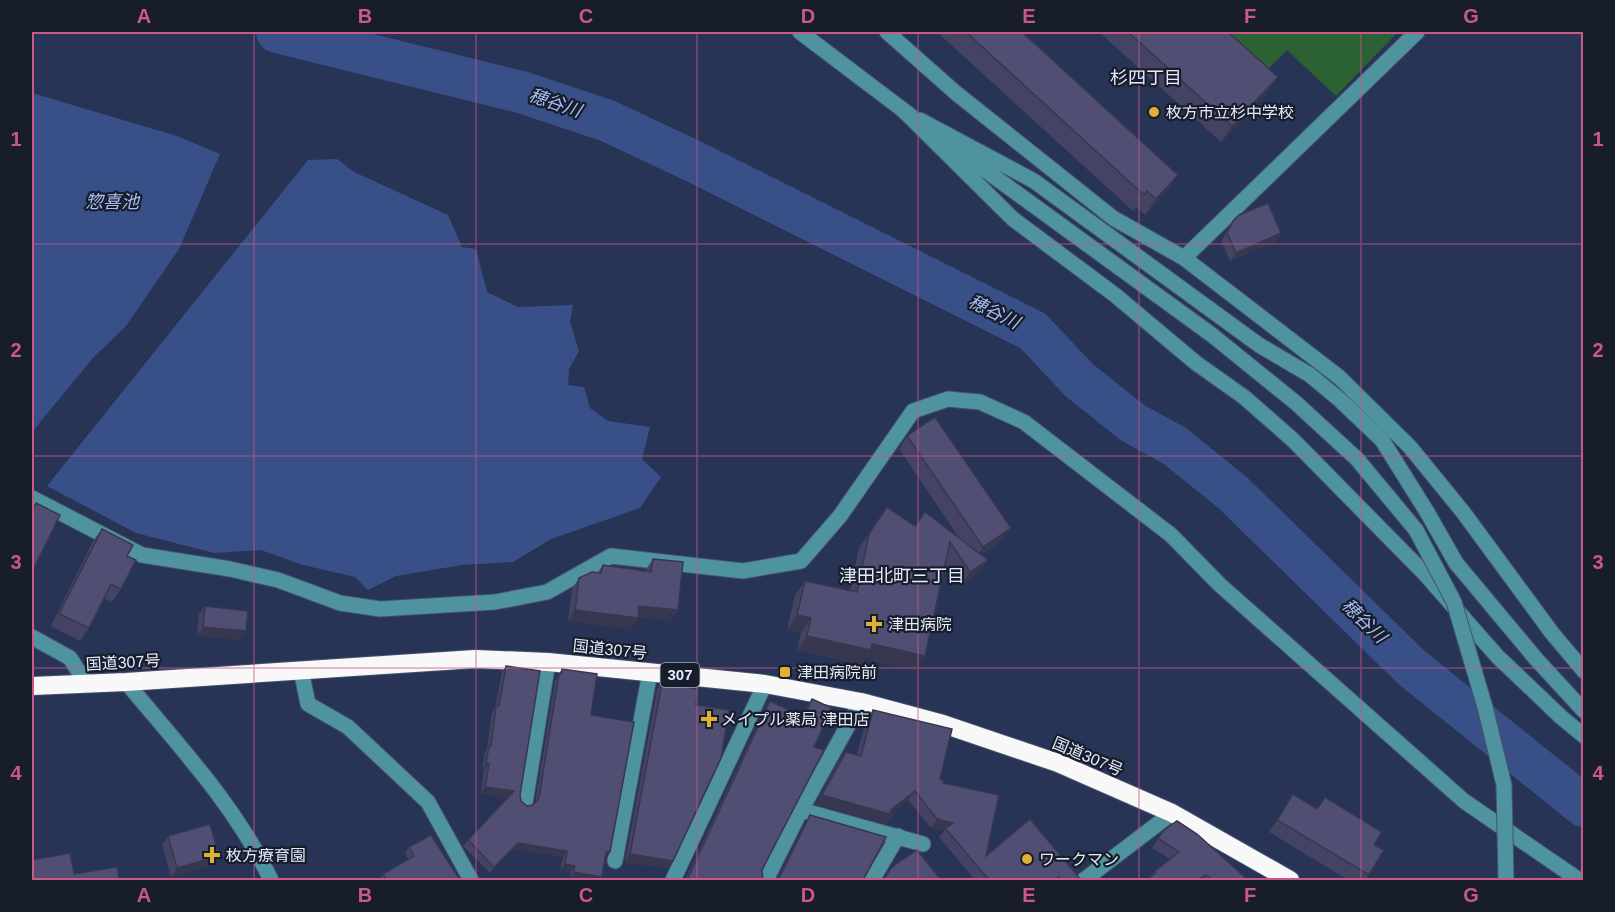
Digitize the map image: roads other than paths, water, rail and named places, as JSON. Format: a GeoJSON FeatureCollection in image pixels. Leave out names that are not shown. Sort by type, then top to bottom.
{"type":"FeatureCollection","features":[{"type":"Feature","properties":{"kind":"highway","name":"国道307号"},"geometry":{"type":"LineString","coordinates":[[32,686],[476,659],[548,662],[765,684],[861,702],[944,724],[1058,763],[1172,813],[1290,880]]}},
{"type":"Feature","properties":{"kind":"street"},"geometry":{"type":"LineString","coordinates":[[800,32],[904,111],[1212,335],[1296,403],[1357,459],[1416,530],[1454,602],[1502,774],[1506,880]]}},
{"type":"Feature","properties":{"kind":"street"},"geometry":{"type":"LineString","coordinates":[[887,32],[956,93],[1113,218],[1184,258],[1339,377],[1410,447],[1463,512],[1552,633],[1584,671]]}},
{"type":"Feature","properties":{"kind":"street"},"geometry":{"type":"LineString","coordinates":[[1184,258],[1418,32]]}},
{"type":"Feature","properties":{"kind":"street"},"geometry":{"type":"LineString","coordinates":[[904,111],[1034,181],[1251,339],[1310,375],[1340,400],[1382,440],[1456,563],[1537,660],[1584,711]]}},
{"type":"Feature","properties":{"kind":"street"},"geometry":{"type":"LineString","coordinates":[[904,111],[1013,219],[1115,295],[1196,363],[1244,397],[1293,440],[1425,574],[1497,657],[1584,736]]}},
{"type":"Feature","properties":{"kind":"street"},"geometry":{"type":"LineString","coordinates":[[32,498],[142,555],[230,569],[278,580],[340,603],[380,609],[495,602],[547,592],[610,556],[743,571],[801,561],[840,516],[913,411],[948,399],[980,402],[1024,422],[1171,535],[1220,585],[1464,801],[1579,880]]}},
{"type":"Feature","properties":{"kind":"street"},"geometry":{"type":"LineString","coordinates":[[32,637],[70,658],[86,683]]}},
{"type":"Feature","properties":{"kind":"street"},"geometry":{"type":"LineString","coordinates":[[525,804],[548,662]]}},
{"type":"Feature","properties":{"kind":"street"},"geometry":{"type":"LineString","coordinates":[[300,670],[308,704],[348,727],[428,802],[471,880]]}},
{"type":"Feature","properties":{"kind":"street"},"geometry":{"type":"LineString","coordinates":[[615,861],[650,672]]}},
{"type":"Feature","properties":{"kind":"street"},"geometry":{"type":"LineString","coordinates":[[126,682],[222,798],[262,861],[271,880]]}},
{"type":"Feature","properties":{"kind":"street"},"geometry":{"type":"LineString","coordinates":[[673,880],[765,684]]}},
{"type":"Feature","properties":{"kind":"street"},"geometry":{"type":"LineString","coordinates":[[766,880],[801,810],[861,702]]}},
{"type":"Feature","properties":{"kind":"street"},"geometry":{"type":"LineString","coordinates":[[801,810],[923,844]]}},
{"type":"Feature","properties":{"kind":"street"},"geometry":{"type":"LineString","coordinates":[[1084,880],[1172,813]]}},
{"type":"Feature","properties":{"kind":"street"},"geometry":{"type":"LineString","coordinates":[[872,880],[898,836]]}},
{"type":"Feature","properties":{"kind":"water","name":"惣喜池"},"geometry":{"type":"Polygon","coordinates":[[[32,93],[177,136],[220,154],[179,249],[126,326],[93,358],[32,432],[32,93]]]}},
{"type":"Feature","properties":{"kind":"water"},"geometry":{"type":"Polygon","coordinates":[[[337,159],[354,172],[448,215],[462,247],[476,249],[487,292],[518,307],[573,305],[570,322],[579,351],[569,369],[568,385],[584,387],[590,408],[608,421],[650,427],[642,459],[661,477],[640,508],[551,539],[513,562],[462,565],[396,576],[368,590],[355,577],[303,565],[261,550],[214,553],[136,533],[47,486],[308,160],[337,159]]]}},
{"type":"Feature","properties":{"kind":"waterway","name":"穂谷川"},"geometry":{"type":"LineString","coordinates":[[277,32],[521,92],[608,121],[1033,331],[1079,380],[1133,423],[1175,446],[1233,493],[1412,668],[1584,806]]}},
{"type":"Feature","properties":{"kind":"place","name":"枚方市立杉中学校"},"geometry":{"type":"Point","coordinates":[1154,112]}},
{"type":"Feature","properties":{"kind":"place","name":"津田病院"},"geometry":{"type":"Point","coordinates":[874,624]}},
{"type":"Feature","properties":{"kind":"place","name":"津田病院前"},"geometry":{"type":"Point","coordinates":[785,672]}},
{"type":"Feature","properties":{"kind":"place","name":"メイプル薬局 津田店"},"geometry":{"type":"Point","coordinates":[709,719]}},
{"type":"Feature","properties":{"kind":"place","name":"枚方療育園"},"geometry":{"type":"Point","coordinates":[212,855]}},
{"type":"Feature","properties":{"kind":"place","name":"ワークマン"},"geometry":{"type":"Point","coordinates":[1027,859]}},
{"type":"Feature","properties":{"kind":"district","name":"杉四丁目"},"geometry":{"type":"Point","coordinates":[1146,78]}},
{"type":"Feature","properties":{"kind":"district","name":"津田北町三丁目"},"geometry":{"type":"Point","coordinates":[902,576]}}]}
